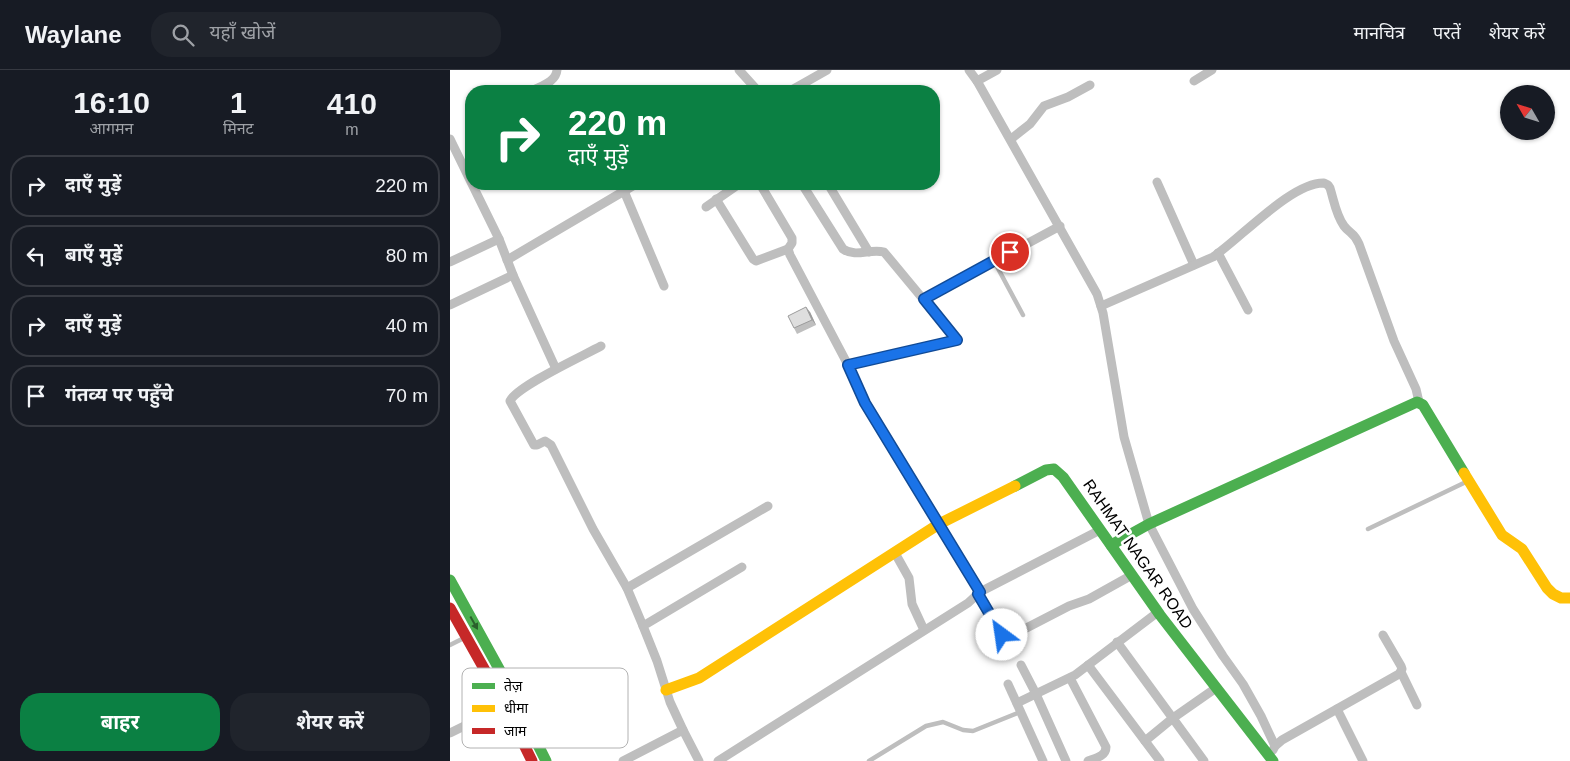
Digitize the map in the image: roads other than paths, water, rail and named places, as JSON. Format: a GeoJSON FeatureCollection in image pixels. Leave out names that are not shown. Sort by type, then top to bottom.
{"type":"FeatureCollection","features":[{"type":"Feature","properties":{"kind":"main road"},"geometry":{"type":"LineString","coordinates":[[1111,545],[1149,524],[1414,402],[1419,402],[1502,535],[1522,549],[1549,591],[1561,598],[1570,598]]}},
{"type":"Feature","properties":{"kind":"main road","name":"RAHMAT NAGAR ROAD"},"geometry":{"type":"LineString","coordinates":[[939,524],[1046,470],[1054,469],[1063,477],[1158,612],[1271,759]]}},
{"type":"Feature","properties":{"kind":"main road"},"geometry":{"type":"LineString","coordinates":[[666,690],[699,678],[939,524]]}},
{"type":"Feature","properties":{"kind":"main road"},"geometry":{"type":"LineString","coordinates":[[450,580],[499,668]]}},
{"type":"Feature","properties":{"kind":"main road"},"geometry":{"type":"LineString","coordinates":[[450,608],[484,668]]}},
{"type":"Feature","properties":{"kind":"main road"},"geometry":{"type":"LineString","coordinates":[[526,748],[532,761]]}},
{"type":"Feature","properties":{"kind":"main road"},"geometry":{"type":"LineString","coordinates":[[540,748],[546,761]]}},
{"type":"Feature","properties":{"kind":"street"},"geometry":{"type":"LineString","coordinates":[[543,85],[551,81],[557,74],[557,70]]}},
{"type":"Feature","properties":{"kind":"street"},"geometry":{"type":"LineString","coordinates":[[738,70],[752,85]]}},
{"type":"Feature","properties":{"kind":"street"},"geometry":{"type":"LineString","coordinates":[[801,85],[827,70]]}},
{"type":"Feature","properties":{"kind":"street"},"geometry":{"type":"LineString","coordinates":[[969,70],[1011,139],[1097,294],[1101,306],[1124,437],[1149,524],[1193,609],[1222,656],[1243,684],[1275,746]]}},
{"type":"Feature","properties":{"kind":"street"},"geometry":{"type":"LineString","coordinates":[[977,81],[997,70]]}},
{"type":"Feature","properties":{"kind":"street"},"geometry":{"type":"LineString","coordinates":[[1194,81],[1212,70]]}},
{"type":"Feature","properties":{"kind":"street"},"geometry":{"type":"LineString","coordinates":[[1011,139],[1030,124],[1044,106],[1068,97],[1090,85]]}},
{"type":"Feature","properties":{"kind":"street"},"geometry":{"type":"LineString","coordinates":[[451,144],[465,170]]}},
{"type":"Feature","properties":{"kind":"street"},"geometry":{"type":"LineString","coordinates":[[1157,182],[1194,265]]}},
{"type":"Feature","properties":{"kind":"street"},"geometry":{"type":"LineString","coordinates":[[1101,306],[1218,253],[1297,191],[1321,183],[1328,185],[1338,215],[1347,229],[1356,236],[1394,341],[1416,389],[1419,402]]}},
{"type":"Feature","properties":{"kind":"street"},"geometry":{"type":"LineString","coordinates":[[475,190],[556,369]]}},
{"type":"Feature","properties":{"kind":"street"},"geometry":{"type":"LineString","coordinates":[[507,260],[624,190],[664,286]]}},
{"type":"Feature","properties":{"kind":"street"},"geometry":{"type":"LineString","coordinates":[[706,207],[730,190]]}},
{"type":"Feature","properties":{"kind":"street"},"geometry":{"type":"LineString","coordinates":[[716,199],[753,260],[756,260],[788,249],[792,243],[792,238],[764,190]]}},
{"type":"Feature","properties":{"kind":"street"},"geometry":{"type":"LineString","coordinates":[[806,190],[843,249],[854,254],[880,251],[887,254],[957,340],[848,365]]}},
{"type":"Feature","properties":{"kind":"street"},"geometry":{"type":"LineString","coordinates":[[832,190],[870,252]]}},
{"type":"Feature","properties":{"kind":"street"},"geometry":{"type":"LineString","coordinates":[[924,299],[1060,226]]}},
{"type":"Feature","properties":{"kind":"street"},"geometry":{"type":"LineString","coordinates":[[450,262],[499,239]]}},
{"type":"Feature","properties":{"kind":"street"},"geometry":{"type":"LineString","coordinates":[[788,249],[848,365],[865,403],[939,524],[1002,635],[1007,638],[1069,606],[1089,599],[1132,575]]}},
{"type":"Feature","properties":{"kind":"street"},"geometry":{"type":"LineString","coordinates":[[1218,253],[1248,310]]}},
{"type":"Feature","properties":{"kind":"street"},"geometry":{"type":"LineString","coordinates":[[450,305],[513,275]]}},
{"type":"Feature","properties":{"kind":"street"},"geometry":{"type":"LineString","coordinates":[[601,346],[517,392],[511,398],[511,405],[534,445],[546,441],[551,445],[593,529],[627,588],[657,661],[670,702],[700,761]]}},
{"type":"Feature","properties":{"kind":"street"},"geometry":{"type":"LineString","coordinates":[[627,588],[768,506]]}},
{"type":"Feature","properties":{"kind":"street"},"geometry":{"type":"LineString","coordinates":[[718,761],[968,603],[979,593],[1100,530]]}},
{"type":"Feature","properties":{"kind":"street"},"geometry":{"type":"LineString","coordinates":[[895,553],[909,578],[912,604],[924,630]]}},
{"type":"Feature","properties":{"kind":"street"},"geometry":{"type":"LineString","coordinates":[[643,626],[742,567]]}},
{"type":"Feature","properties":{"kind":"street"},"geometry":{"type":"LineString","coordinates":[[1019,708],[1036,694],[1070,678],[1158,612]]}},
{"type":"Feature","properties":{"kind":"street"},"geometry":{"type":"LineString","coordinates":[[1384,635],[1401,666],[1401,672],[1417,704]]}},
{"type":"Feature","properties":{"kind":"street"},"geometry":{"type":"LineString","coordinates":[[1117,642],[1204,761]]}},
{"type":"Feature","properties":{"kind":"street"},"geometry":{"type":"LineString","coordinates":[[1020,665],[1036,694],[1066,761]]}},
{"type":"Feature","properties":{"kind":"street"},"geometry":{"type":"LineString","coordinates":[[1088,665],[1160,761]]}},
{"type":"Feature","properties":{"kind":"street"},"geometry":{"type":"LineString","coordinates":[[1271,759],[1275,746],[1282,740],[1401,672]]}},
{"type":"Feature","properties":{"kind":"street"},"geometry":{"type":"LineString","coordinates":[[1070,678],[1106,747],[1106,751],[1102,755],[1088,761]]}},
{"type":"Feature","properties":{"kind":"street"},"geometry":{"type":"LineString","coordinates":[[1008,684],[1043,761]]}},
{"type":"Feature","properties":{"kind":"street"},"geometry":{"type":"LineString","coordinates":[[1145,741],[1172,718],[1216,688]]}},
{"type":"Feature","properties":{"kind":"street"},"geometry":{"type":"LineString","coordinates":[[1337,709],[1363,761]]}},
{"type":"Feature","properties":{"kind":"street"},"geometry":{"type":"LineString","coordinates":[[450,733],[462,727]]}},
{"type":"Feature","properties":{"kind":"street"},"geometry":{"type":"LineString","coordinates":[[623,761],[683,730]]}},
{"type":"Feature","properties":{"kind":"lane"},"geometry":{"type":"LineString","coordinates":[[994,261],[1023,315]]}},
{"type":"Feature","properties":{"kind":"lane"},"geometry":{"type":"LineString","coordinates":[[1368,529],[1469,480]]}},
{"type":"Feature","properties":{"kind":"lane"},"geometry":{"type":"LineString","coordinates":[[450,645],[466,636]]}},
{"type":"Feature","properties":{"kind":"lane"},"geometry":{"type":"LineString","coordinates":[[869,761],[926,726],[943,722],[963,730],[973,731],[1019,708]]}}]}
